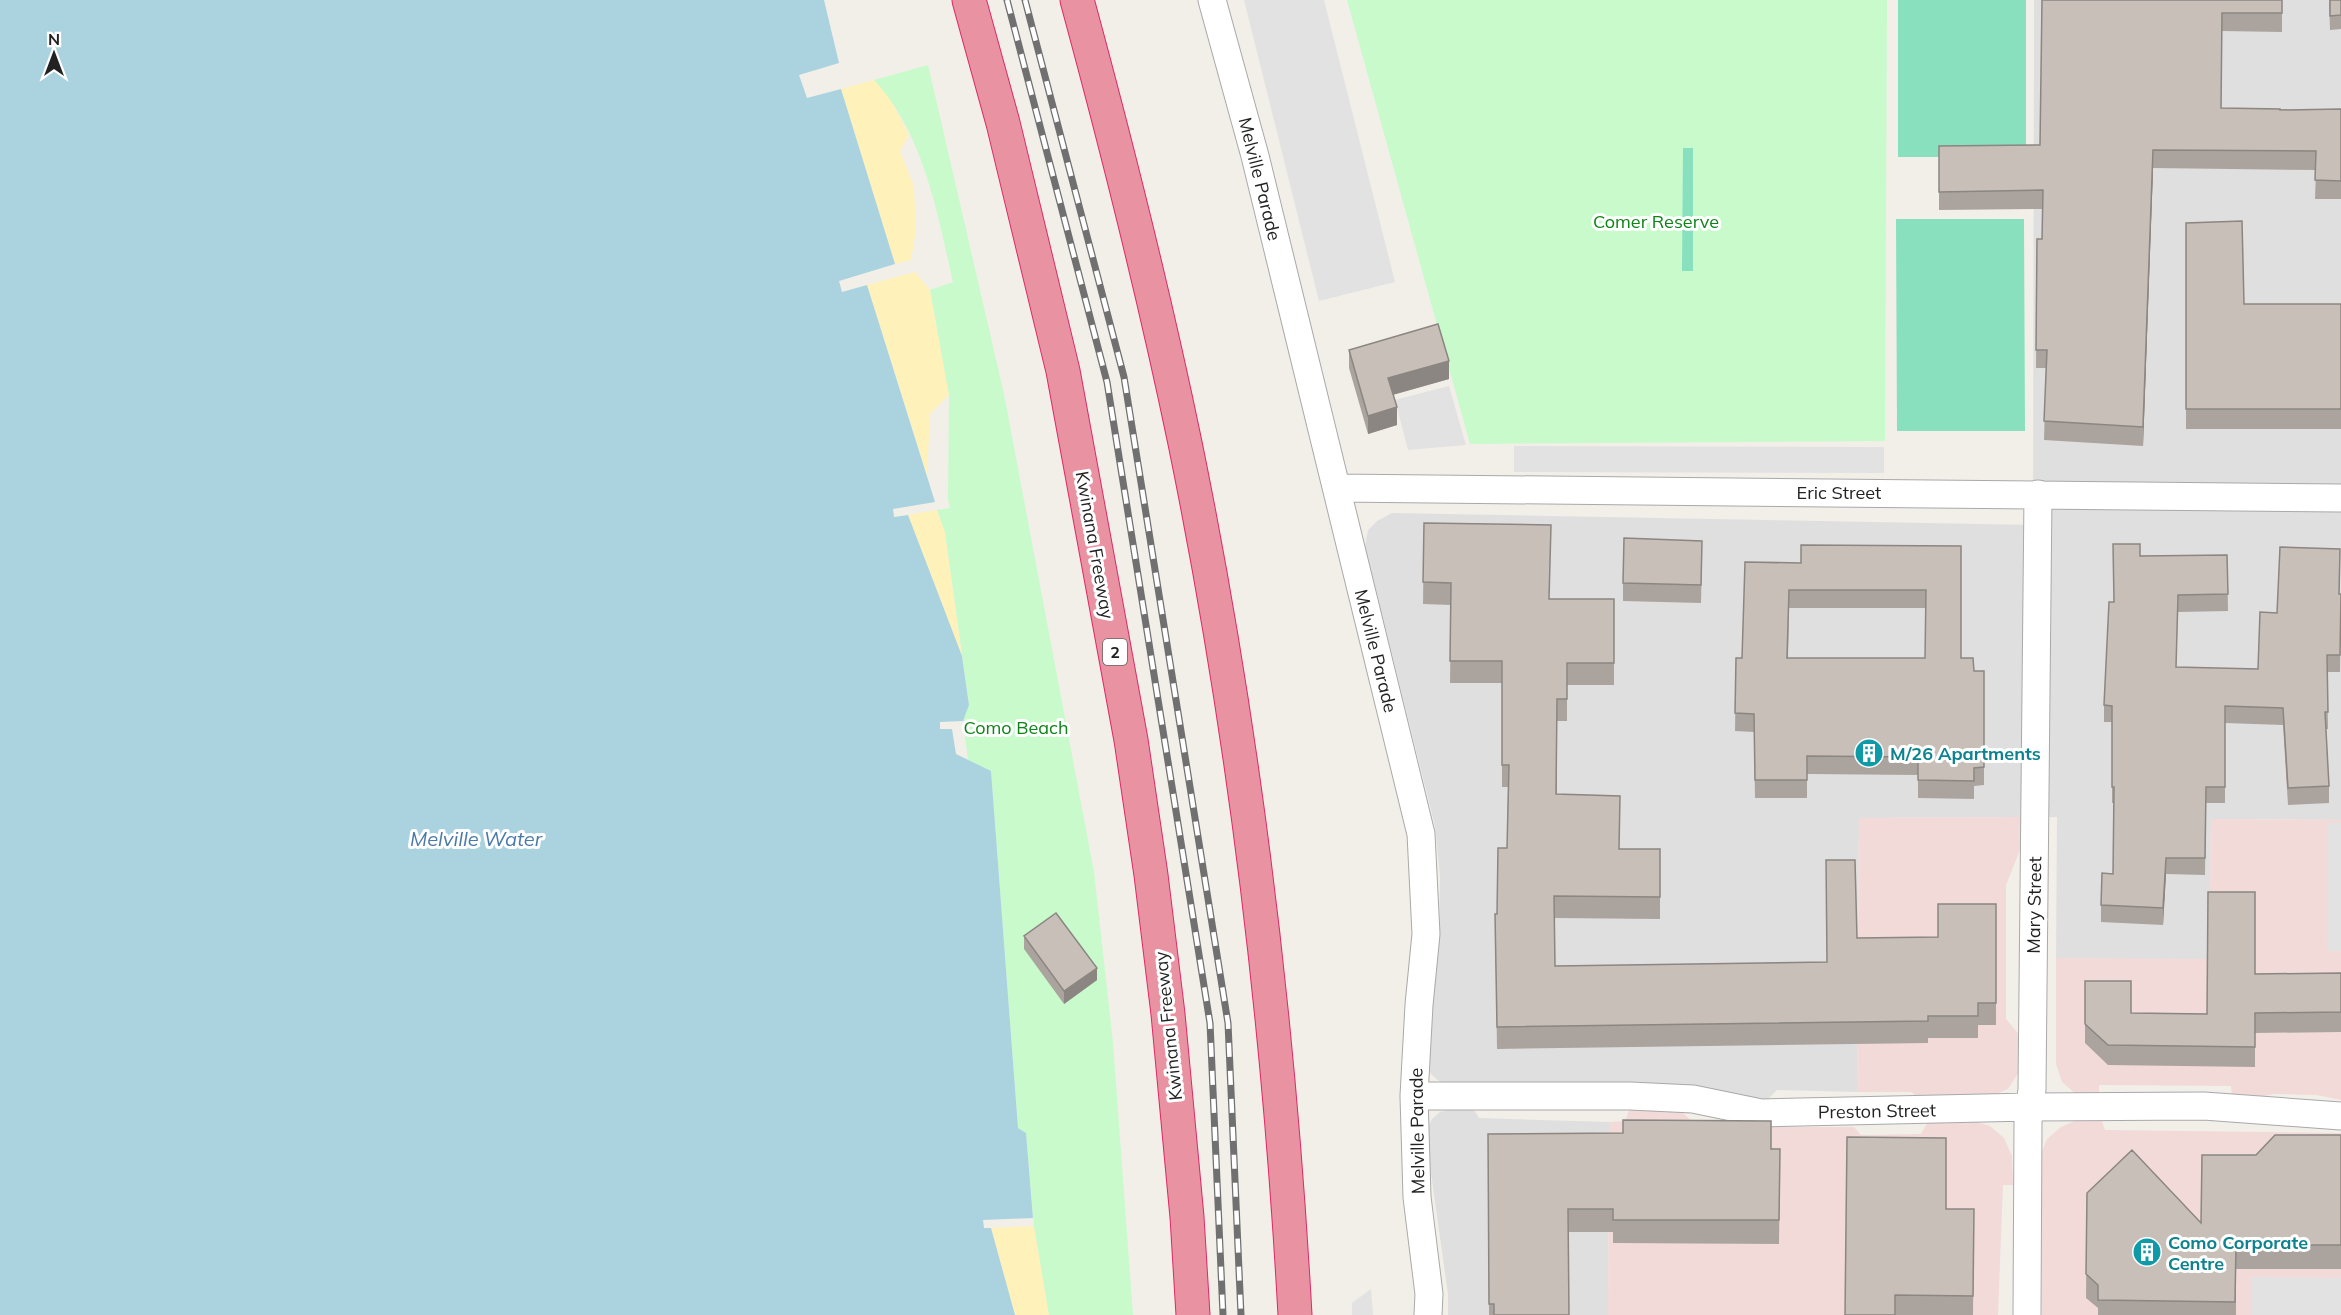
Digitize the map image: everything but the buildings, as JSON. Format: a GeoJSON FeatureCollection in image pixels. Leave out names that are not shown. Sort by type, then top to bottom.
{"type":"FeatureCollection","features":[{"type":"Feature","properties":{"kind":"highway","name":"Kwinana Freeway"},"geometry":{"type":"LineString","coordinates":[[969,0],[1003,123],[1063,371],[1131,740],[1168,1014],[1187,1217],[1193,1315]]}},
{"type":"Feature","properties":{"kind":"highway"},"geometry":{"type":"LineString","coordinates":[[1077,0],[1140,239],[1185,443],[1207,560],[1258,883],[1289,1198],[1295,1315]]}},
{"type":"Feature","properties":{"kind":"street","name":"Melville Parade"},"geometry":{"type":"LineString","coordinates":[[1212,0],[1255,156],[1421,834],[1426,934],[1414,1096],[1417,1197],[1429,1294],[1428,1315]]}},
{"type":"Feature","properties":{"kind":"street","name":"Eric Street"},"geometry":{"type":"LineString","coordinates":[[1337,488],[2341,498]]}},
{"type":"Feature","properties":{"kind":"street","name":"Mary Street"},"geometry":{"type":"LineString","coordinates":[[2027,1315],[2032,1089],[2038,494]]}},
{"type":"Feature","properties":{"kind":"street","name":"Preston Street"},"geometry":{"type":"LineString","coordinates":[[1414,1096],[1630,1096],[1693,1099],[1761,1113],[2204,1106],[2341,1116]]}},
{"type":"Feature","properties":{"kind":"shaded area"},"geometry":{"type":"Polygon","coordinates":[[[1244,0],[1324,0],[1395,282],[1319,301],[1244,0]]]}},
{"type":"Feature","properties":{"kind":"shaded area"},"geometry":{"type":"Polygon","coordinates":[[[2034,0],[2341,0],[2341,820],[2211,819],[2209,960],[2056,958],[2057,817],[1859,818],[1857,1092],[1777,1090],[1766,1101],[1447,1084],[1439,1081],[1431,1074],[1428,1066],[1432,980],[1439,944],[1440,876],[1435,826],[1365,546],[1368,530],[1377,521],[1392,513],[2033,525],[2034,0]]]}},
{"type":"Feature","properties":{"kind":"shaded area"},"geometry":{"type":"Polygon","coordinates":[[[1449,386],[1466,445],[1408,450],[1395,400],[1449,386]]]}},
{"type":"Feature","properties":{"kind":"shaded area"},"geometry":{"type":"Polygon","coordinates":[[[1514,446],[1884,447],[1884,473],[1514,472],[1514,446]]]}},
{"type":"Feature","properties":{"kind":"shaded area"},"geometry":{"type":"Polygon","coordinates":[[[2022,817],[2022,845],[2006,885],[2006,1019],[2022,1038],[2019,1072],[2008,1089],[1991,1096],[1920,1099],[1911,1092],[1857,1092],[1859,818],[2022,817]]]}},
{"type":"Feature","properties":{"kind":"shaded area"},"geometry":{"type":"Polygon","coordinates":[[[2211,819],[2341,820],[2341,1100],[2316,1095],[2275,1094],[2246,1099],[2232,1098],[2231,1086],[2099,1085],[2099,1096],[2077,1095],[2062,1082],[2056,1064],[2056,958],[2209,959],[2211,819]]]}},
{"type":"Feature","properties":{"kind":"shaded area"},"geometry":{"type":"Polygon","coordinates":[[[2328,823],[2341,823],[2341,951],[2327,951],[2328,823]]]}},
{"type":"Feature","properties":{"kind":"shaded area"},"geometry":{"type":"Polygon","coordinates":[[[1474,1110],[1479,1118],[1609,1122],[1608,1315],[1448,1315],[1448,1294],[1427,1145],[1427,1129],[1432,1119],[1440,1112],[1474,1110]]]}},
{"type":"Feature","properties":{"kind":"shaded area"},"geometry":{"type":"Polygon","coordinates":[[[1629,1110],[1681,1111],[1698,1127],[1854,1127],[1861,1135],[1921,1134],[1927,1123],[1974,1121],[1990,1126],[2004,1138],[2012,1156],[2013,1185],[2003,1185],[1998,1315],[1608,1315],[1609,1122],[1625,1121],[1629,1110]]]}},
{"type":"Feature","properties":{"kind":"shaded area"},"geometry":{"type":"Polygon","coordinates":[[[2077,1120],[2102,1121],[2105,1130],[2341,1133],[2341,1315],[2042,1315],[2041,1154],[2047,1139],[2061,1127],[2077,1120]]]}},
{"type":"Feature","properties":{"kind":"shaded area"},"geometry":{"type":"Polygon","coordinates":[[[2251,1277],[2341,1278],[2341,1315],[2251,1315],[2251,1277]]]}},
{"type":"Feature","properties":{"kind":"shaded area"},"geometry":{"type":"Polygon","coordinates":[[[1371,1289],[1373,1315],[1352,1315],[1352,1303],[1371,1289]]]}},
{"type":"Feature","properties":{"kind":"sand"},"geometry":{"type":"Polygon","coordinates":[[[874,80],[889,96],[909,135],[900,151],[914,187],[916,231],[911,260],[895,264],[841,89],[874,80]]]}},
{"type":"Feature","properties":{"kind":"sand"},"geometry":{"type":"Polygon","coordinates":[[[915,272],[930,290],[949,395],[930,414],[927,475],[867,285],[915,272]]]}},
{"type":"Feature","properties":{"kind":"sand"},"geometry":{"type":"Polygon","coordinates":[[[937,510],[945,532],[962,656],[908,515],[937,510]]]}},
{"type":"Feature","properties":{"kind":"sand"},"geometry":{"type":"Polygon","coordinates":[[[1034,1226],[1049,1315],[1015,1315],[991,1228],[1034,1226]]]}},
{"type":"Feature","properties":{"kind":"green space","name":"Comer Reserve"},"geometry":{"type":"Polygon","coordinates":[[[1347,0],[1887,0],[1885,441],[1470,444],[1347,0]]]}},
{"type":"Feature","properties":{"kind":"green space"},"geometry":{"type":"Polygon","coordinates":[[[1898,0],[2026,0],[2026,157],[1898,157],[1898,0]]]}},
{"type":"Feature","properties":{"kind":"green space","name":"Como Beach"},"geometry":{"type":"Polygon","coordinates":[[[928,65],[1004,394],[1094,872],[1113,1043],[1133,1315],[1049,1315],[1034,1226],[1026,1133],[1018,1128],[991,771],[968,760],[963,721],[969,704],[945,532],[937,510],[950,508],[948,499],[949,395],[930,290],[953,282],[934,202],[917,149],[891,101],[874,80],[928,65]]]}},
{"type":"Feature","properties":{"kind":"green space"},"geometry":{"type":"Polygon","coordinates":[[[1683,148],[1693,148],[1693,271],[1682,271],[1683,148]]]}},
{"type":"Feature","properties":{"kind":"green space"},"geometry":{"type":"Polygon","coordinates":[[[1896,219],[2024,219],[2025,431],[1897,431],[1896,219]]]}},
{"type":"Feature","properties":{"kind":"water","name":"Melville Water"},"geometry":{"type":"Polygon","coordinates":[[[0,0],[824,0],[839,63],[799,75],[807,98],[841,89],[895,264],[839,281],[842,292],[867,285],[935,502],[893,509],[894,517],[908,515],[962,656],[969,705],[963,721],[940,722],[940,729],[952,729],[956,754],[991,771],[1018,1128],[1026,1133],[1033,1218],[983,1220],[984,1228],[991,1228],[1015,1315],[0,1315],[0,0]]]}},
{"type":"Feature","properties":{"kind":"railway"},"geometry":{"type":"LineString","coordinates":[[1007,0],[1107,382],[1210,1023],[1223,1315]]}},
{"type":"Feature","properties":{"kind":"railway"},"geometry":{"type":"LineString","coordinates":[[1025,0],[1124,377],[1228,1023],[1241,1315]]}},
{"type":"Feature","properties":{"kind":"place","name":"M/26 Apartments"},"geometry":{"type":"Point","coordinates":[1869,753]}},
{"type":"Feature","properties":{"kind":"place","name":"Como Corporate Centre"},"geometry":{"type":"Point","coordinates":[2147,1252]}}]}
